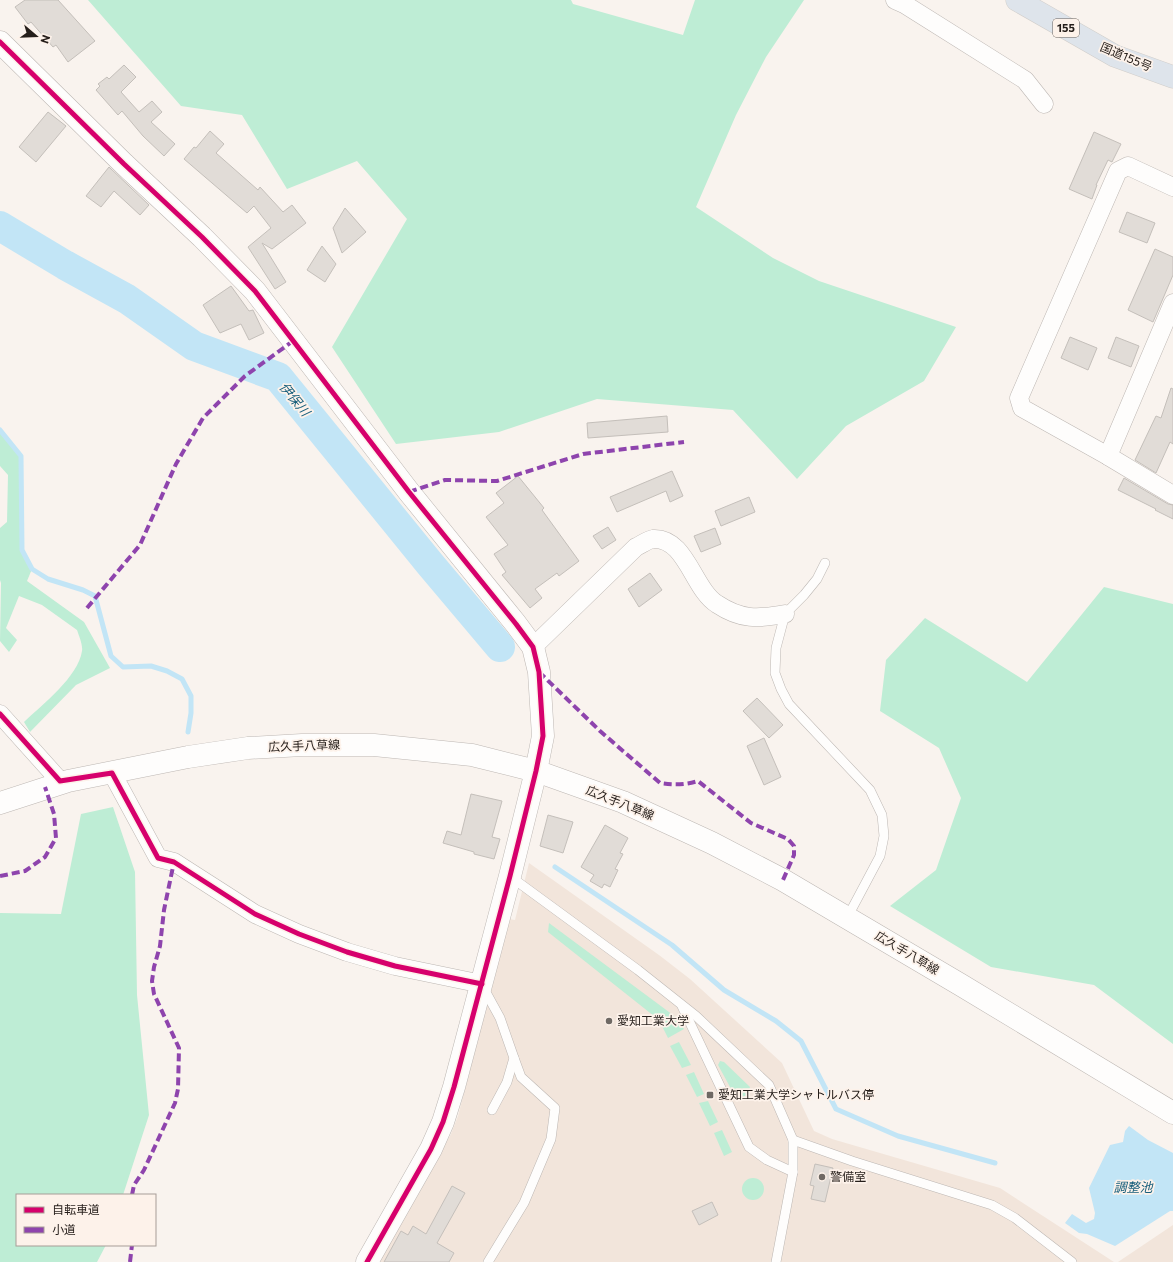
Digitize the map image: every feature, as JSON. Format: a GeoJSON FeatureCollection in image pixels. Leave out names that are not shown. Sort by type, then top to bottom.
{"type":"FeatureCollection","features":[{"type":"Feature","properties":{"kind":"highway","name":"国道155号"},"geometry":{"type":"LineString","coordinates":[[1017,0],[1115,56],[1173,77]]}},
{"type":"Feature","properties":{"kind":"street"},"geometry":{"type":"LineString","coordinates":[[895,0],[904,4],[1024,80],[1044,104]]}},
{"type":"Feature","properties":{"kind":"street"},"geometry":{"type":"LineString","coordinates":[[0,42],[108,148],[202,237],[255,291],[409,492],[516,624],[532,647],[539,672],[543,736],[536,771],[482,984],[443,1122],[431,1149],[367,1262]]}},
{"type":"Feature","properties":{"kind":"street"},"geometry":{"type":"LineString","coordinates":[[1173,187],[1128,166],[1118,171],[1019,398],[1022,408],[1108,456],[1173,495]]}},
{"type":"Feature","properties":{"kind":"street"},"geometry":{"type":"LineString","coordinates":[[1108,456],[1173,303]]}},
{"type":"Feature","properties":{"kind":"street"},"geometry":{"type":"LineString","coordinates":[[532,647],[631,552],[651,539],[665,541],[679,550],[704,592],[716,604],[749,618],[764,618],[785,614]]}},
{"type":"Feature","properties":{"kind":"street"},"geometry":{"type":"LineString","coordinates":[[0,714],[60,781],[112,773],[158,858],[174,862],[255,914],[299,934],[347,952],[395,966],[482,984]]}},
{"type":"Feature","properties":{"kind":"street","name":"広久手八草線"},"geometry":{"type":"LineString","coordinates":[[0,802],[68,781],[188,757],[248,748],[302,745],[374,745],[472,755],[536,771],[623,802],[712,843],[783,880],[1173,1113]]}},
{"type":"Feature","properties":{"kind":"lane"},"geometry":{"type":"LineString","coordinates":[[825,563],[817,579],[804,596],[785,614],[776,648],[775,673],[789,704],[870,790],[882,816],[884,836],[880,856],[847,918]]}},
{"type":"Feature","properties":{"kind":"lane"},"geometry":{"type":"LineString","coordinates":[[510,876],[638,970],[696,1016],[768,1085],[793,1140],[793,1172],[776,1262]]}},
{"type":"Feature","properties":{"kind":"lane"},"geometry":{"type":"LineString","coordinates":[[482,984],[500,1018],[522,1077],[555,1108],[551,1139],[524,1203],[488,1262]]}},
{"type":"Feature","properties":{"kind":"lane"},"geometry":{"type":"LineString","coordinates":[[681,1004],[749,1147],[767,1160],[793,1172]]}},
{"type":"Feature","properties":{"kind":"lane"},"geometry":{"type":"LineString","coordinates":[[492,1110],[507,1082],[514,1058]]}},
{"type":"Feature","properties":{"kind":"lane"},"geometry":{"type":"LineString","coordinates":[[793,1140],[852,1161],[992,1205],[1015,1218],[1072,1262]]}},
{"type":"Feature","properties":{"kind":"shaded area","name":"愛知工業大学"},"geometry":{"type":"Polygon","coordinates":[[[529,863],[659,955],[690,979],[782,1063],[814,1131],[832,1139],[1000,1188],[1114,1262],[378,1262],[451,1134],[458,1116],[509,919],[515,920],[529,863]]]}},
{"type":"Feature","properties":{"kind":"shaded area"},"geometry":{"type":"Polygon","coordinates":[[[1173,1225],[1173,1262],[1118,1262],[1173,1225]]]}},
{"type":"Feature","properties":{"kind":"green space"},"geometry":{"type":"Polygon","coordinates":[[[88,0],[571,0],[573,4],[683,35],[695,0],[804,0],[766,57],[736,115],[696,207],[773,258],[819,281],[956,327],[924,381],[846,426],[797,479],[733,410],[597,399],[499,432],[396,444],[332,347],[407,219],[357,161],[287,189],[242,115],[181,106],[88,0]]]}},
{"type":"Feature","properties":{"kind":"green space"},"geometry":{"type":"Polygon","coordinates":[[[0,430],[21,456],[22,550],[32,569],[27,581],[84,622],[110,668],[76,685],[30,732],[24,722],[59,690],[74,671],[79,661],[82,646],[77,630],[42,605],[19,596],[6,628],[17,640],[9,652],[0,641],[0,528],[7,522],[8,475],[0,466],[0,430]]]}},
{"type":"Feature","properties":{"kind":"green space"},"geometry":{"type":"Polygon","coordinates":[[[1104,587],[1173,604],[1173,1044],[1094,985],[991,967],[890,906],[936,870],[961,798],[939,748],[880,711],[886,660],[925,618],[1027,682],[1104,587]]]}},
{"type":"Feature","properties":{"kind":"green space"},"geometry":{"type":"Polygon","coordinates":[[[113,807],[135,872],[137,995],[149,1115],[123,1194],[16,1194],[16,1246],[105,1246],[97,1262],[0,1262],[0,913],[61,914],[81,814],[113,807]]]}},
{"type":"Feature","properties":{"kind":"green space"},"geometry":{"type":"Polygon","coordinates":[[[549,923],[673,1015],[684,1029],[668,1038],[659,1020],[548,932],[549,923]]]}},
{"type":"Feature","properties":{"kind":"green space"},"geometry":{"type":"Polygon","coordinates":[[[679,1042],[691,1065],[682,1068],[670,1046],[679,1042]]]}},
{"type":"Feature","properties":{"kind":"green space"},"geometry":{"type":"Polygon","coordinates":[[[720,1061],[724,1062],[750,1087],[747,1095],[741,1098],[735,1096],[718,1065],[720,1061]]]}},
{"type":"Feature","properties":{"kind":"green space"},"geometry":{"type":"Polygon","coordinates":[[[694,1072],[704,1094],[697,1097],[686,1075],[694,1072]]]}},
{"type":"Feature","properties":{"kind":"green space"},"geometry":{"type":"Polygon","coordinates":[[[708,1101],[718,1122],[710,1126],[699,1103],[708,1101]]]}},
{"type":"Feature","properties":{"kind":"green space"},"geometry":{"type":"Polygon","coordinates":[[[722,1130],[732,1152],[724,1156],[714,1133],[722,1130]]]}},
{"type":"Feature","properties":{"kind":"green space"},"geometry":{"type":"Polygon","coordinates":[[[753,1178],[761,1181],[764,1189],[761,1197],[753,1200],[745,1197],[742,1189],[745,1181],[753,1178]]]}},
{"type":"Feature","properties":{"kind":"water","name":"調整池"},"geometry":{"type":"Polygon","coordinates":[[[1129,1126],[1148,1140],[1173,1153],[1173,1211],[1170,1211],[1115,1246],[1087,1234],[1079,1233],[1065,1223],[1072,1214],[1086,1223],[1094,1219],[1095,1213],[1089,1188],[1110,1145],[1123,1142],[1125,1131],[1129,1126]]]}},
{"type":"Feature","properties":{"kind":"building"},"geometry":{"type":"Polygon","coordinates":[[[25,0],[58,0],[95,41],[68,62],[56,45],[53,47],[31,22],[28,24],[15,7],[25,0]]]}},
{"type":"Feature","properties":{"kind":"building"},"geometry":{"type":"Polygon","coordinates":[[[124,65],[136,77],[121,92],[139,112],[152,101],[162,112],[151,122],[175,144],[164,156],[143,136],[122,111],[118,115],[96,90],[100,86],[98,84],[107,77],[109,79],[124,65]]]}},
{"type":"Feature","properties":{"kind":"building"},"geometry":{"type":"Polygon","coordinates":[[[48,112],[66,126],[36,162],[19,147],[48,112]]]}},
{"type":"Feature","properties":{"kind":"building"},"geometry":{"type":"Polygon","coordinates":[[[210,131],[224,144],[216,153],[258,190],[260,187],[283,212],[292,205],[306,223],[272,249],[262,243],[286,282],[275,289],[248,247],[271,228],[254,206],[247,213],[184,159],[194,147],[196,148],[210,131]]]}},
{"type":"Feature","properties":{"kind":"building"},"geometry":{"type":"Polygon","coordinates":[[[1094,132],[1121,144],[1112,162],[1108,160],[1096,185],[1092,199],[1069,189],[1094,132]]]}},
{"type":"Feature","properties":{"kind":"building"},"geometry":{"type":"Polygon","coordinates":[[[109,167],[149,205],[140,215],[114,191],[101,207],[86,196],[109,167]]]}},
{"type":"Feature","properties":{"kind":"building"},"geometry":{"type":"Polygon","coordinates":[[[345,208],[366,232],[342,253],[333,228],[345,208]]]}},
{"type":"Feature","properties":{"kind":"building"},"geometry":{"type":"Polygon","coordinates":[[[1127,212],[1155,223],[1147,243],[1119,232],[1127,212]]]}},
{"type":"Feature","properties":{"kind":"building"},"geometry":{"type":"Polygon","coordinates":[[[322,246],[336,264],[325,282],[307,270],[322,246]]]}},
{"type":"Feature","properties":{"kind":"building"},"geometry":{"type":"Polygon","coordinates":[[[1155,249],[1173,257],[1173,275],[1153,322],[1128,310],[1155,249]]]}},
{"type":"Feature","properties":{"kind":"building"},"geometry":{"type":"Polygon","coordinates":[[[231,286],[249,311],[253,310],[264,333],[249,340],[241,324],[220,333],[203,305],[231,286]]]}},
{"type":"Feature","properties":{"kind":"building"},"geometry":{"type":"Polygon","coordinates":[[[1070,337],[1097,348],[1088,370],[1061,358],[1070,337]]]}},
{"type":"Feature","properties":{"kind":"building"},"geometry":{"type":"Polygon","coordinates":[[[1116,337],[1139,346],[1131,367],[1108,358],[1116,337]]]}},
{"type":"Feature","properties":{"kind":"building"},"geometry":{"type":"Polygon","coordinates":[[[1171,388],[1173,389],[1173,444],[1170,442],[1156,473],[1135,460],[1156,416],[1161,418],[1171,388]]]}},
{"type":"Feature","properties":{"kind":"building"},"geometry":{"type":"Polygon","coordinates":[[[667,416],[668,432],[588,438],[587,423],[667,416]]]}},
{"type":"Feature","properties":{"kind":"building"},"geometry":{"type":"Polygon","coordinates":[[[672,471],[683,496],[670,502],[666,491],[617,512],[610,497],[672,471]]]}},
{"type":"Feature","properties":{"kind":"building"},"geometry":{"type":"Polygon","coordinates":[[[518,476],[544,508],[542,510],[579,561],[559,576],[557,573],[535,589],[542,598],[530,608],[502,575],[506,572],[494,554],[508,545],[486,517],[504,503],[496,493],[518,476]]]}},
{"type":"Feature","properties":{"kind":"building"},"geometry":{"type":"Polygon","coordinates":[[[1124,478],[1168,504],[1173,505],[1173,519],[1118,490],[1124,478]]]}},
{"type":"Feature","properties":{"kind":"building"},"geometry":{"type":"Polygon","coordinates":[[[749,497],[755,512],[721,526],[715,511],[749,497]]]}},
{"type":"Feature","properties":{"kind":"building"},"geometry":{"type":"Polygon","coordinates":[[[608,527],[616,540],[602,549],[593,536],[608,527]]]}},
{"type":"Feature","properties":{"kind":"building"},"geometry":{"type":"Polygon","coordinates":[[[715,528],[721,544],[701,552],[694,536],[715,528]]]}},
{"type":"Feature","properties":{"kind":"building"},"geometry":{"type":"Polygon","coordinates":[[[650,573],[662,590],[639,607],[628,589],[650,573]]]}},
{"type":"Feature","properties":{"kind":"building"},"geometry":{"type":"Polygon","coordinates":[[[757,698],[783,725],[769,738],[743,711],[757,698]]]}},
{"type":"Feature","properties":{"kind":"building"},"geometry":{"type":"Polygon","coordinates":[[[764,738],[781,777],[764,785],[747,746],[764,738]]]}},
{"type":"Feature","properties":{"kind":"building"},"geometry":{"type":"Polygon","coordinates":[[[471,794],[502,801],[492,837],[500,839],[494,859],[474,854],[474,852],[443,843],[447,831],[461,835],[471,794]]]}},
{"type":"Feature","properties":{"kind":"building"},"geometry":{"type":"Polygon","coordinates":[[[548,815],[573,822],[563,853],[540,846],[548,815]]]}},
{"type":"Feature","properties":{"kind":"building"},"geometry":{"type":"Polygon","coordinates":[[[605,825],[628,838],[620,853],[623,854],[615,869],[618,870],[610,887],[604,884],[602,888],[590,881],[594,875],[581,867],[605,825]]]}},
{"type":"Feature","properties":{"kind":"building","name":"警備室"},"geometry":{"type":"Polygon","coordinates":[[[815,1164],[833,1168],[825,1202],[811,1199],[814,1186],[810,1185],[815,1164]]]}},
{"type":"Feature","properties":{"kind":"building"},"geometry":{"type":"Polygon","coordinates":[[[452,1186],[465,1193],[437,1243],[454,1253],[449,1262],[384,1262],[401,1231],[408,1235],[413,1226],[426,1234],[452,1186]]]}},
{"type":"Feature","properties":{"kind":"building"},"geometry":{"type":"Polygon","coordinates":[[[712,1202],[718,1215],[699,1225],[692,1211],[712,1202]]]}},
{"type":"Feature","properties":{"kind":"waterway","name":"伊保川"},"geometry":{"type":"LineString","coordinates":[[0,226],[65,265],[127,299],[194,346],[278,377],[430,564],[500,647]]}},
{"type":"Feature","properties":{"kind":"waterway"},"geometry":{"type":"LineString","coordinates":[[0,430],[21,456],[22,550],[32,569],[48,579],[83,590],[95,596],[111,656],[123,667],[151,666],[167,671],[182,679],[191,696],[191,713],[188,732]]}},
{"type":"Feature","properties":{"kind":"waterway"},"geometry":{"type":"LineString","coordinates":[[555,867],[672,945],[724,990],[776,1021],[801,1041],[836,1109],[898,1136],[995,1163]]}},
{"type":"Feature","properties":{"kind":"marked path"},"geometry":{"type":"LineString","coordinates":[[87,608],[140,545],[176,464],[203,418],[245,376],[293,341]]}},
{"type":"Feature","properties":{"kind":"marked path"},"geometry":{"type":"LineString","coordinates":[[409,492],[445,480],[497,481],[583,454],[684,442]]}},
{"type":"Feature","properties":{"kind":"marked path"},"geometry":{"type":"LineString","coordinates":[[539,672],[600,731],[660,783],[679,784],[698,781],[751,823],[788,839],[794,846],[794,855],[783,880]]}},
{"type":"Feature","properties":{"kind":"marked path"},"geometry":{"type":"LineString","coordinates":[[0,876],[25,871],[45,857],[56,838],[54,814],[45,787]]}},
{"type":"Feature","properties":{"kind":"marked path"},"geometry":{"type":"LineString","coordinates":[[132,1194],[134,1185],[144,1170],[175,1103],[178,1089],[179,1048],[154,994],[152,981],[160,946],[164,910],[174,862]]}},
{"type":"Feature","properties":{"kind":"marked path"},"geometry":{"type":"LineString","coordinates":[[130,1262],[132,1246]]}},
{"type":"Feature","properties":{"kind":"cycle path"},"geometry":{"type":"LineString","coordinates":[[0,42],[124,164],[202,237],[255,291],[409,492],[533,647],[539,672],[543,736],[536,771],[510,876],[454,1087],[443,1122],[431,1149],[367,1262]]}},
{"type":"Feature","properties":{"kind":"cycle path"},"geometry":{"type":"LineString","coordinates":[[0,714],[60,781],[112,773],[158,858],[174,862],[255,914],[299,934],[347,952],[395,966],[482,984]]}},
{"type":"Feature","properties":{"kind":"place","name":"愛知工業大学"},"geometry":{"type":"Point","coordinates":[609,1021]}},
{"type":"Feature","properties":{"kind":"place","name":"愛知工業大学シャトルバス停"},"geometry":{"type":"Point","coordinates":[710,1095]}},
{"type":"Feature","properties":{"kind":"place","name":"警備室"},"geometry":{"type":"Point","coordinates":[822,1177]}}]}
